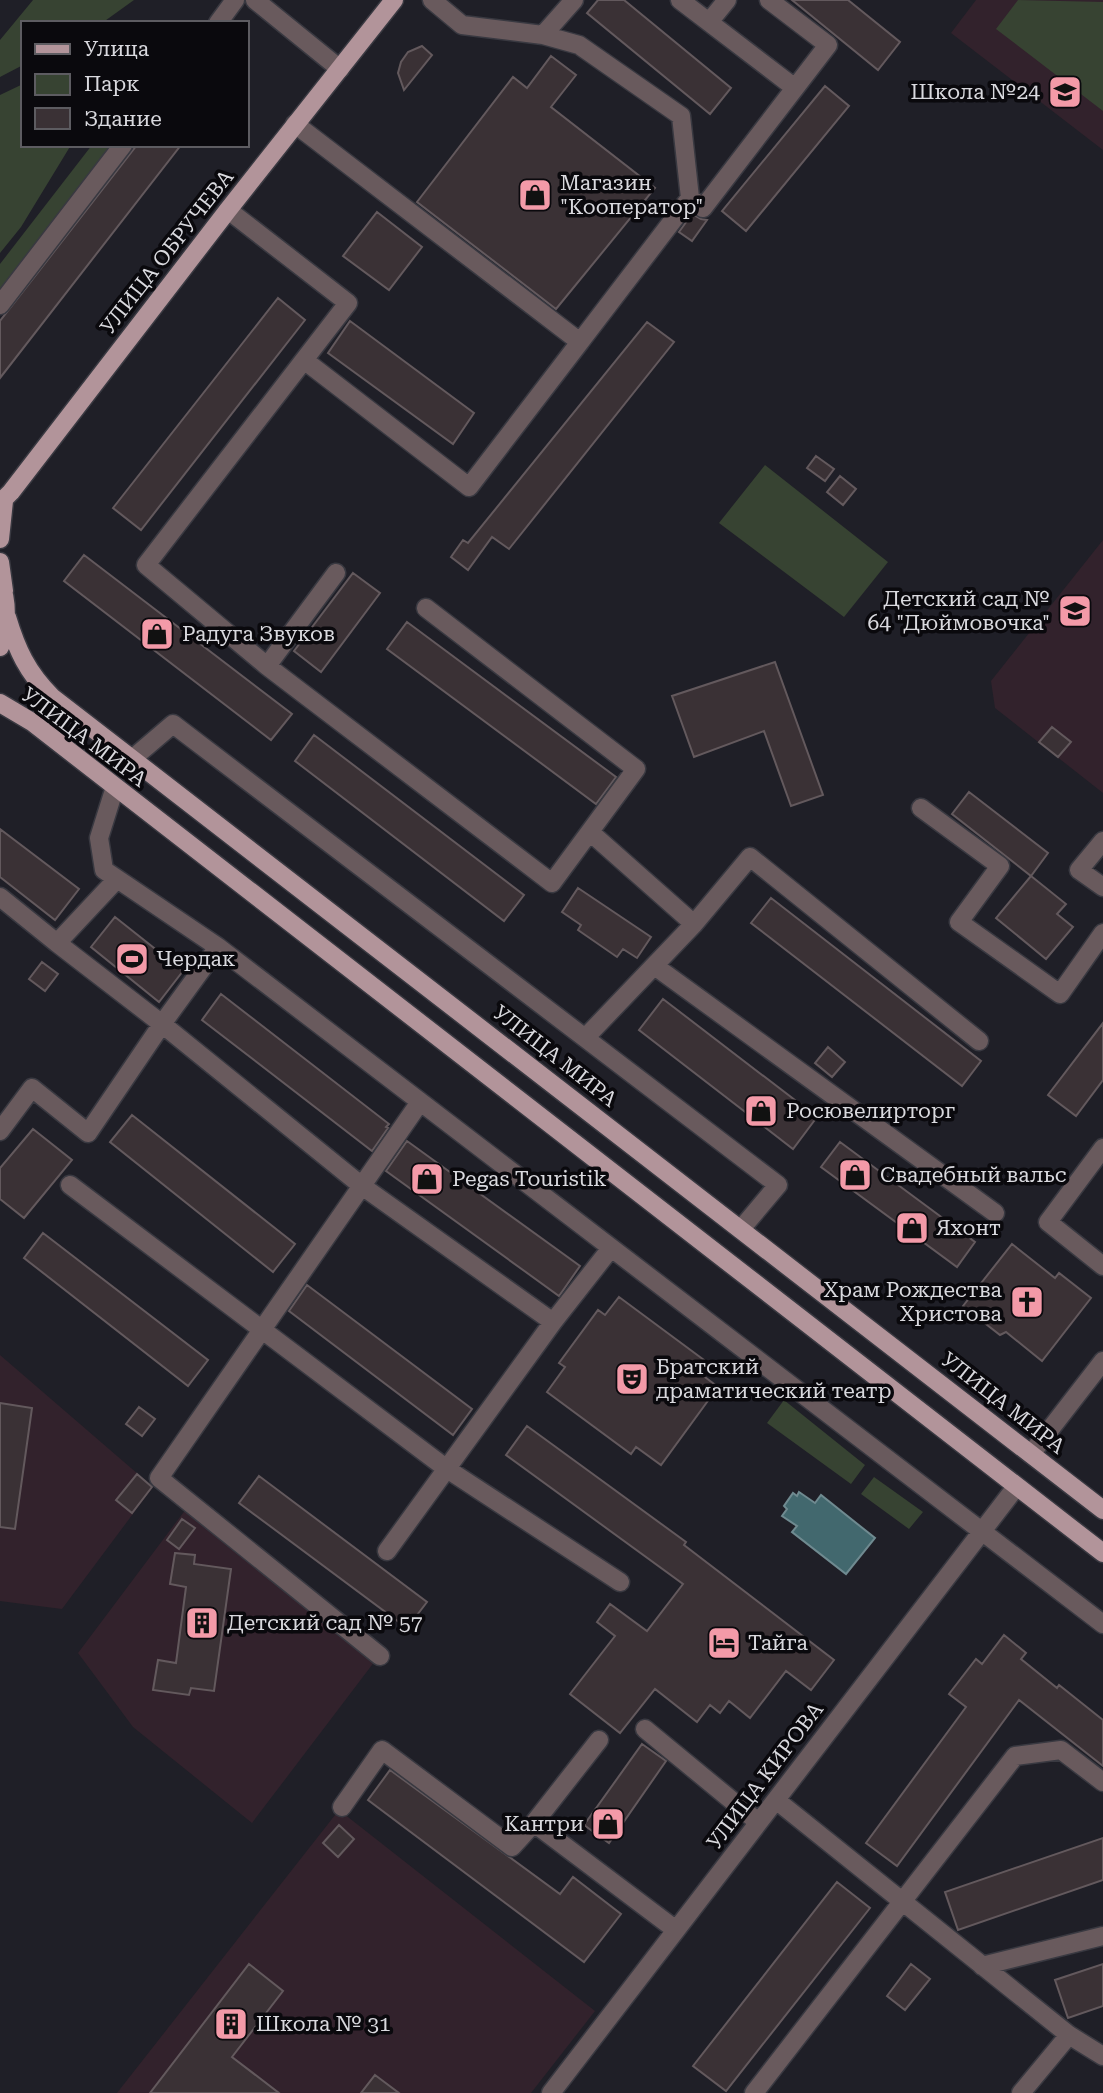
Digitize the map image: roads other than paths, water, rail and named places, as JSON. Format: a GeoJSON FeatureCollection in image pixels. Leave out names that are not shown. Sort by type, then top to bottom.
{"type":"FeatureCollection","features":[{"type":"Feature","properties":{"kind":"main road","name":"УЛИЦА ОБРУЧЕВА"},"geometry":{"type":"LineString","coordinates":[[0,539],[2,502],[394,0]]}},
{"type":"Feature","properties":{"kind":"main road"},"geometry":{"type":"LineString","coordinates":[[0,562],[7,617],[0,647]]}},
{"type":"Feature","properties":{"kind":"main road","name":"УЛИЦА МИРА"},"geometry":{"type":"LineString","coordinates":[[7,617],[23,662],[34,680],[52,697],[1031,1454],[1101,1505]]}},
{"type":"Feature","properties":{"kind":"main road","name":"УЛИЦА МИРА"},"geometry":{"type":"LineString","coordinates":[[0,703],[32,722],[1103,1553]]}},
{"type":"Feature","properties":{"kind":"main road"},"geometry":{"type":"LineString","coordinates":[[893,1389],[913,1362]]}},
{"type":"Feature","properties":{"kind":"street"},"geometry":{"type":"LineString","coordinates":[[219,21],[235,0]]}},
{"type":"Feature","properties":{"kind":"street"},"geometry":{"type":"LineString","coordinates":[[255,0],[340,69]]}},
{"type":"Feature","properties":{"kind":"street"},"geometry":{"type":"LineString","coordinates":[[304,360],[469,487],[690,198],[681,116],[579,45],[542,35],[462,25],[432,0]]}},
{"type":"Feature","properties":{"kind":"street"},"geometry":{"type":"LineString","coordinates":[[542,35],[574,0]]}},
{"type":"Feature","properties":{"kind":"street"},"geometry":{"type":"LineString","coordinates":[[680,0],[795,88]]}},
{"type":"Feature","properties":{"kind":"street"},"geometry":{"type":"LineString","coordinates":[[709,22],[726,0]]}},
{"type":"Feature","properties":{"kind":"street"},"geometry":{"type":"LineString","coordinates":[[690,198],[703,208],[828,45],[769,0]]}},
{"type":"Feature","properties":{"kind":"street"},"geometry":{"type":"LineString","coordinates":[[295,124],[580,342]]}},
{"type":"Feature","properties":{"kind":"street"},"geometry":{"type":"LineString","coordinates":[[0,305],[121,147]]}},
{"type":"Feature","properties":{"kind":"street"},"geometry":{"type":"LineString","coordinates":[[228,210],[348,303],[146,565],[267,666],[552,883],[636,769],[426,608]]}},
{"type":"Feature","properties":{"kind":"street"},"geometry":{"type":"LineString","coordinates":[[267,666],[336,573]]}},
{"type":"Feature","properties":{"kind":"street"},"geometry":{"type":"LineString","coordinates":[[132,759],[173,724],[778,1185],[741,1229]]}},
{"type":"Feature","properties":{"kind":"street"},"geometry":{"type":"LineString","coordinates":[[115,787],[99,838],[104,870],[218,947],[1103,1625]]}},
{"type":"Feature","properties":{"kind":"street"},"geometry":{"type":"LineString","coordinates":[[921,808],[1000,866],[959,922],[1060,994],[1103,933]]}},
{"type":"Feature","properties":{"kind":"street"},"geometry":{"type":"LineString","coordinates":[[590,832],[694,924]]}},
{"type":"Feature","properties":{"kind":"street"},"geometry":{"type":"LineString","coordinates":[[1103,841],[1079,870],[1103,887]]}},
{"type":"Feature","properties":{"kind":"street"},"geometry":{"type":"LineString","coordinates":[[585,1038],[656,967],[750,857],[979,1041]]}},
{"type":"Feature","properties":{"kind":"street"},"geometry":{"type":"LineString","coordinates":[[57,943],[117,879]]}},
{"type":"Feature","properties":{"kind":"street"},"geometry":{"type":"LineString","coordinates":[[0,897],[362,1186],[553,1322]]}},
{"type":"Feature","properties":{"kind":"street"},"geometry":{"type":"LineString","coordinates":[[0,1131],[32,1087],[88,1133],[218,947]]}},
{"type":"Feature","properties":{"kind":"street"},"geometry":{"type":"LineString","coordinates":[[656,967],[995,1213]]}},
{"type":"Feature","properties":{"kind":"street"},"geometry":{"type":"LineString","coordinates":[[380,1656],[159,1478],[420,1102]]}},
{"type":"Feature","properties":{"kind":"street"},"geometry":{"type":"LineString","coordinates":[[1103,1148],[1048,1222],[1103,1266]]}},
{"type":"Feature","properties":{"kind":"street"},"geometry":{"type":"LineString","coordinates":[[70,1185],[447,1469],[620,1582]]}},
{"type":"Feature","properties":{"kind":"street"},"geometry":{"type":"LineString","coordinates":[[387,1551],[553,1322],[611,1248]]}},
{"type":"Feature","properties":{"kind":"street"},"geometry":{"type":"LineString","coordinates":[[1031,1454],[1103,1361]]}},
{"type":"Feature","properties":{"kind":"street","name":"УЛИЦА КИРОВА"},"geometry":{"type":"LineString","coordinates":[[551,2093],[1016,1487]]}},
{"type":"Feature","properties":{"kind":"street"},"geometry":{"type":"LineString","coordinates":[[645,1729],[758,1822]]}},
{"type":"Feature","properties":{"kind":"street"},"geometry":{"type":"LineString","coordinates":[[342,1807],[382,1750],[512,1847],[599,1740]]}},
{"type":"Feature","properties":{"kind":"street"},"geometry":{"type":"LineString","coordinates":[[754,2093],[1015,1756],[1061,1750],[1103,1782]]}},
{"type":"Feature","properties":{"kind":"street"},"geometry":{"type":"LineString","coordinates":[[776,1800],[1069,2035],[1103,2056]]}},
{"type":"Feature","properties":{"kind":"street"},"geometry":{"type":"LineString","coordinates":[[534,1823],[676,1930]]}},
{"type":"Feature","properties":{"kind":"street"},"geometry":{"type":"LineString","coordinates":[[982,1966],[1103,1936]]}},
{"type":"Feature","properties":{"kind":"street"},"geometry":{"type":"LineString","coordinates":[[1021,2093],[1069,2035]]}},
{"type":"Feature","properties":{"kind":"water"},"geometry":{"type":"Polygon","coordinates":[[[799,1492],[815,1503],[821,1495],[875,1538],[846,1574],[792,1532],[797,1526],[782,1516],[787,1509],[784,1506],[793,1493],[797,1496],[799,1492]]]}},
{"type":"Feature","properties":{"kind":"place","name":"Школа №24"},"geometry":{"type":"Point","coordinates":[1065,92]}},
{"type":"Feature","properties":{"kind":"place","name":"Магазин \"Кооператор\""},"geometry":{"type":"Point","coordinates":[535,195]}},
{"type":"Feature","properties":{"kind":"place","name":"Детский сад № 64 \"Дюймовочка\""},"geometry":{"type":"Point","coordinates":[1075,611]}},
{"type":"Feature","properties":{"kind":"place","name":"Радуга Звуков"},"geometry":{"type":"Point","coordinates":[157,634]}},
{"type":"Feature","properties":{"kind":"place","name":"Чердак"},"geometry":{"type":"Point","coordinates":[132,959]}},
{"type":"Feature","properties":{"kind":"place","name":"Росювелирторг"},"geometry":{"type":"Point","coordinates":[761,1111]}},
{"type":"Feature","properties":{"kind":"place","name":"Свадебный вальс"},"geometry":{"type":"Point","coordinates":[855,1175]}},
{"type":"Feature","properties":{"kind":"place","name":"Pegas Touristik"},"geometry":{"type":"Point","coordinates":[427,1179]}},
{"type":"Feature","properties":{"kind":"place","name":"Яхонт"},"geometry":{"type":"Point","coordinates":[912,1228]}},
{"type":"Feature","properties":{"kind":"place","name":"Храм Рождества Христова"},"geometry":{"type":"Point","coordinates":[1027,1302]}},
{"type":"Feature","properties":{"kind":"place","name":"Братский драматический театр"},"geometry":{"type":"Point","coordinates":[632,1379]}},
{"type":"Feature","properties":{"kind":"place","name":"Детский сад № 57"},"geometry":{"type":"Point","coordinates":[202,1623]}},
{"type":"Feature","properties":{"kind":"place","name":"Тайга"},"geometry":{"type":"Point","coordinates":[724,1643]}},
{"type":"Feature","properties":{"kind":"place","name":"Кантри"},"geometry":{"type":"Point","coordinates":[608,1824]}},
{"type":"Feature","properties":{"kind":"place","name":"Школа № 31"},"geometry":{"type":"Point","coordinates":[231,2024]}}]}
